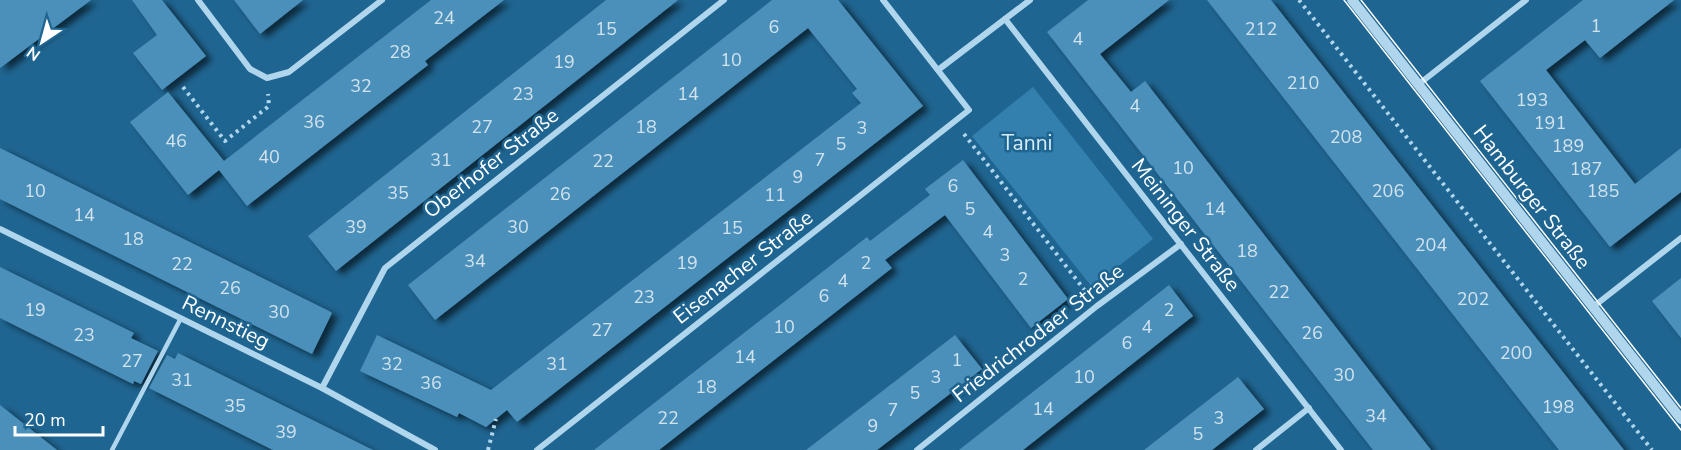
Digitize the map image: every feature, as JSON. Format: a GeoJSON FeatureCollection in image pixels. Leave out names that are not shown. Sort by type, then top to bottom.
{"type":"FeatureCollection","features":[{"type":"Feature","properties":{"kind":"street"},"geometry":{"type":"LineString","coordinates":[[198,0],[250,69],[267,78],[288,72],[382,0]]}},
{"type":"Feature","properties":{"kind":"street","name":"Oberhofer Straße"},"geometry":{"type":"LineString","coordinates":[[322,388],[385,268],[724,0]]}},
{"type":"Feature","properties":{"kind":"street"},"geometry":{"type":"LineString","coordinates":[[883,0],[938,70],[1030,0]]}},
{"type":"Feature","properties":{"kind":"street","name":"Hamburger Straße"},"geometry":{"type":"LineString","coordinates":[[1352,0],[1681,419]]}},
{"type":"Feature","properties":{"kind":"street"},"geometry":{"type":"LineString","coordinates":[[1419,84],[1526,0]]}},
{"type":"Feature","properties":{"kind":"street","name":"Meininger Straße"},"geometry":{"type":"LineString","coordinates":[[1005,19],[1341,450]]}},
{"type":"Feature","properties":{"kind":"street","name":"Eisenacher Straße"},"geometry":{"type":"LineString","coordinates":[[537,450],[969,110],[938,70]]}},
{"type":"Feature","properties":{"kind":"street","name":"Rennstieg"},"geometry":{"type":"LineString","coordinates":[[0,229],[322,388],[435,450]]}},
{"type":"Feature","properties":{"kind":"street"},"geometry":{"type":"LineString","coordinates":[[1593,307],[1681,238]]}},
{"type":"Feature","properties":{"kind":"street","name":"Friedrichrodaer Straße"},"geometry":{"type":"LineString","coordinates":[[917,450],[1097,306],[1181,244]]}},
{"type":"Feature","properties":{"kind":"street"},"geometry":{"type":"LineString","coordinates":[[1256,450],[1309,408]]}},
{"type":"Feature","properties":{"kind":"lane"},"geometry":{"type":"LineString","coordinates":[[112,450],[181,318]]}},
{"type":"Feature","properties":{"kind":"path"},"geometry":{"type":"LineString","coordinates":[[1299,0],[1652,450]]}},
{"type":"Feature","properties":{"kind":"path"},"geometry":{"type":"LineString","coordinates":[[183,87],[225,141],[269,106],[267,78]]}},
{"type":"Feature","properties":{"kind":"path"},"geometry":{"type":"LineString","coordinates":[[954,122],[1097,306]]}},
{"type":"Feature","properties":{"kind":"path"},"geometry":{"type":"LineString","coordinates":[[488,450],[496,419]]}},
{"type":"Feature","properties":{"kind":"green space","name":"Tanni"},"geometry":{"type":"Polygon","coordinates":[[[1033,87],[1153,239],[1092,287],[972,136],[1033,87]]]}},
{"type":"Feature","properties":{"kind":"building"},"geometry":{"type":"Polygon","coordinates":[[[0,0],[91,0],[0,68],[0,0]]]}},
{"type":"Feature","properties":{"kind":"building"},"geometry":{"type":"Polygon","coordinates":[[[132,0],[162,0],[206,56],[162,90],[133,53],[157,35],[132,0]]]}},
{"type":"Feature","properties":{"kind":"building"},"geometry":{"type":"Polygon","coordinates":[[[234,0],[303,0],[260,34],[234,0]]]}},
{"type":"Feature","properties":{"kind":"building"},"geometry":{"type":"Polygon","coordinates":[[[431,0],[504,0],[425,61],[428,65],[247,206],[219,170],[188,195],[130,122],[168,92],[224,161],[431,0]]]}},
{"type":"Feature","properties":{"kind":"building"},"geometry":{"type":"Polygon","coordinates":[[[606,0],[678,0],[336,271],[308,236],[606,0]]]}},
{"type":"Feature","properties":{"kind":"building"},"geometry":{"type":"Polygon","coordinates":[[[772,0],[838,0],[923,106],[517,422],[507,410],[486,427],[459,413],[457,417],[360,371],[377,335],[491,390],[861,103],[852,93],[857,89],[808,28],[435,320],[408,285],[772,0]]]}},
{"type":"Feature","properties":{"kind":"building"},"geometry":{"type":"Polygon","coordinates":[[[1088,0],[1169,0],[1100,54],[1131,92],[1145,81],[1431,450],[1373,450],[1047,32],[1088,0]]]}},
{"type":"Feature","properties":{"kind":"building"},"geometry":{"type":"Polygon","coordinates":[[[1207,0],[1271,0],[1624,450],[1559,450],[1207,0]]]}},
{"type":"Feature","properties":{"kind":"building"},"geometry":{"type":"Polygon","coordinates":[[[1583,0],[1674,0],[1600,58],[1585,40],[1546,70],[1635,184],[1681,148],[1681,192],[1610,247],[1480,81],[1583,0]]]}},
{"type":"Feature","properties":{"kind":"building"},"geometry":{"type":"Polygon","coordinates":[[[0,148],[329,311],[332,313],[312,354],[0,199],[0,148]]]}},
{"type":"Feature","properties":{"kind":"building"},"geometry":{"type":"Polygon","coordinates":[[[963,160],[1068,299],[1031,328],[945,215],[885,260],[892,268],[659,450],[594,450],[867,237],[870,241],[930,195],[925,189],[963,160]]]}},
{"type":"Feature","properties":{"kind":"building"},"geometry":{"type":"Polygon","coordinates":[[[0,267],[134,333],[131,338],[158,351],[141,384],[134,381],[133,384],[0,318],[0,267]]]}},
{"type":"Feature","properties":{"kind":"building"},"geometry":{"type":"Polygon","coordinates":[[[1681,278],[1681,338],[1652,301],[1681,278]]]}},
{"type":"Feature","properties":{"kind":"building"},"geometry":{"type":"Polygon","coordinates":[[[1169,285],[1193,316],[1023,450],[959,450],[1169,285]]]}},
{"type":"Feature","properties":{"kind":"building"},"geometry":{"type":"Polygon","coordinates":[[[955,335],[982,369],[907,427],[877,450],[806,450],[955,335]]]}},
{"type":"Feature","properties":{"kind":"building"},"geometry":{"type":"Polygon","coordinates":[[[178,353],[373,450],[273,450],[149,388],[167,355],[175,359],[178,353]]]}},
{"type":"Feature","properties":{"kind":"building"},"geometry":{"type":"Polygon","coordinates":[[[1238,377],[1264,409],[1212,450],[1144,450],[1238,377]]]}},
{"type":"Feature","properties":{"kind":"building"},"geometry":{"type":"Polygon","coordinates":[[[0,405],[57,450],[0,450],[0,405]]]}},
{"type":"Feature","properties":{"kind":"tram line"},"geometry":{"type":"LineString","coordinates":[[1344,0],[1681,430]]}},
{"type":"Feature","properties":{"kind":"tram line"},"geometry":{"type":"LineString","coordinates":[[1361,0],[1681,408]]}}]}
